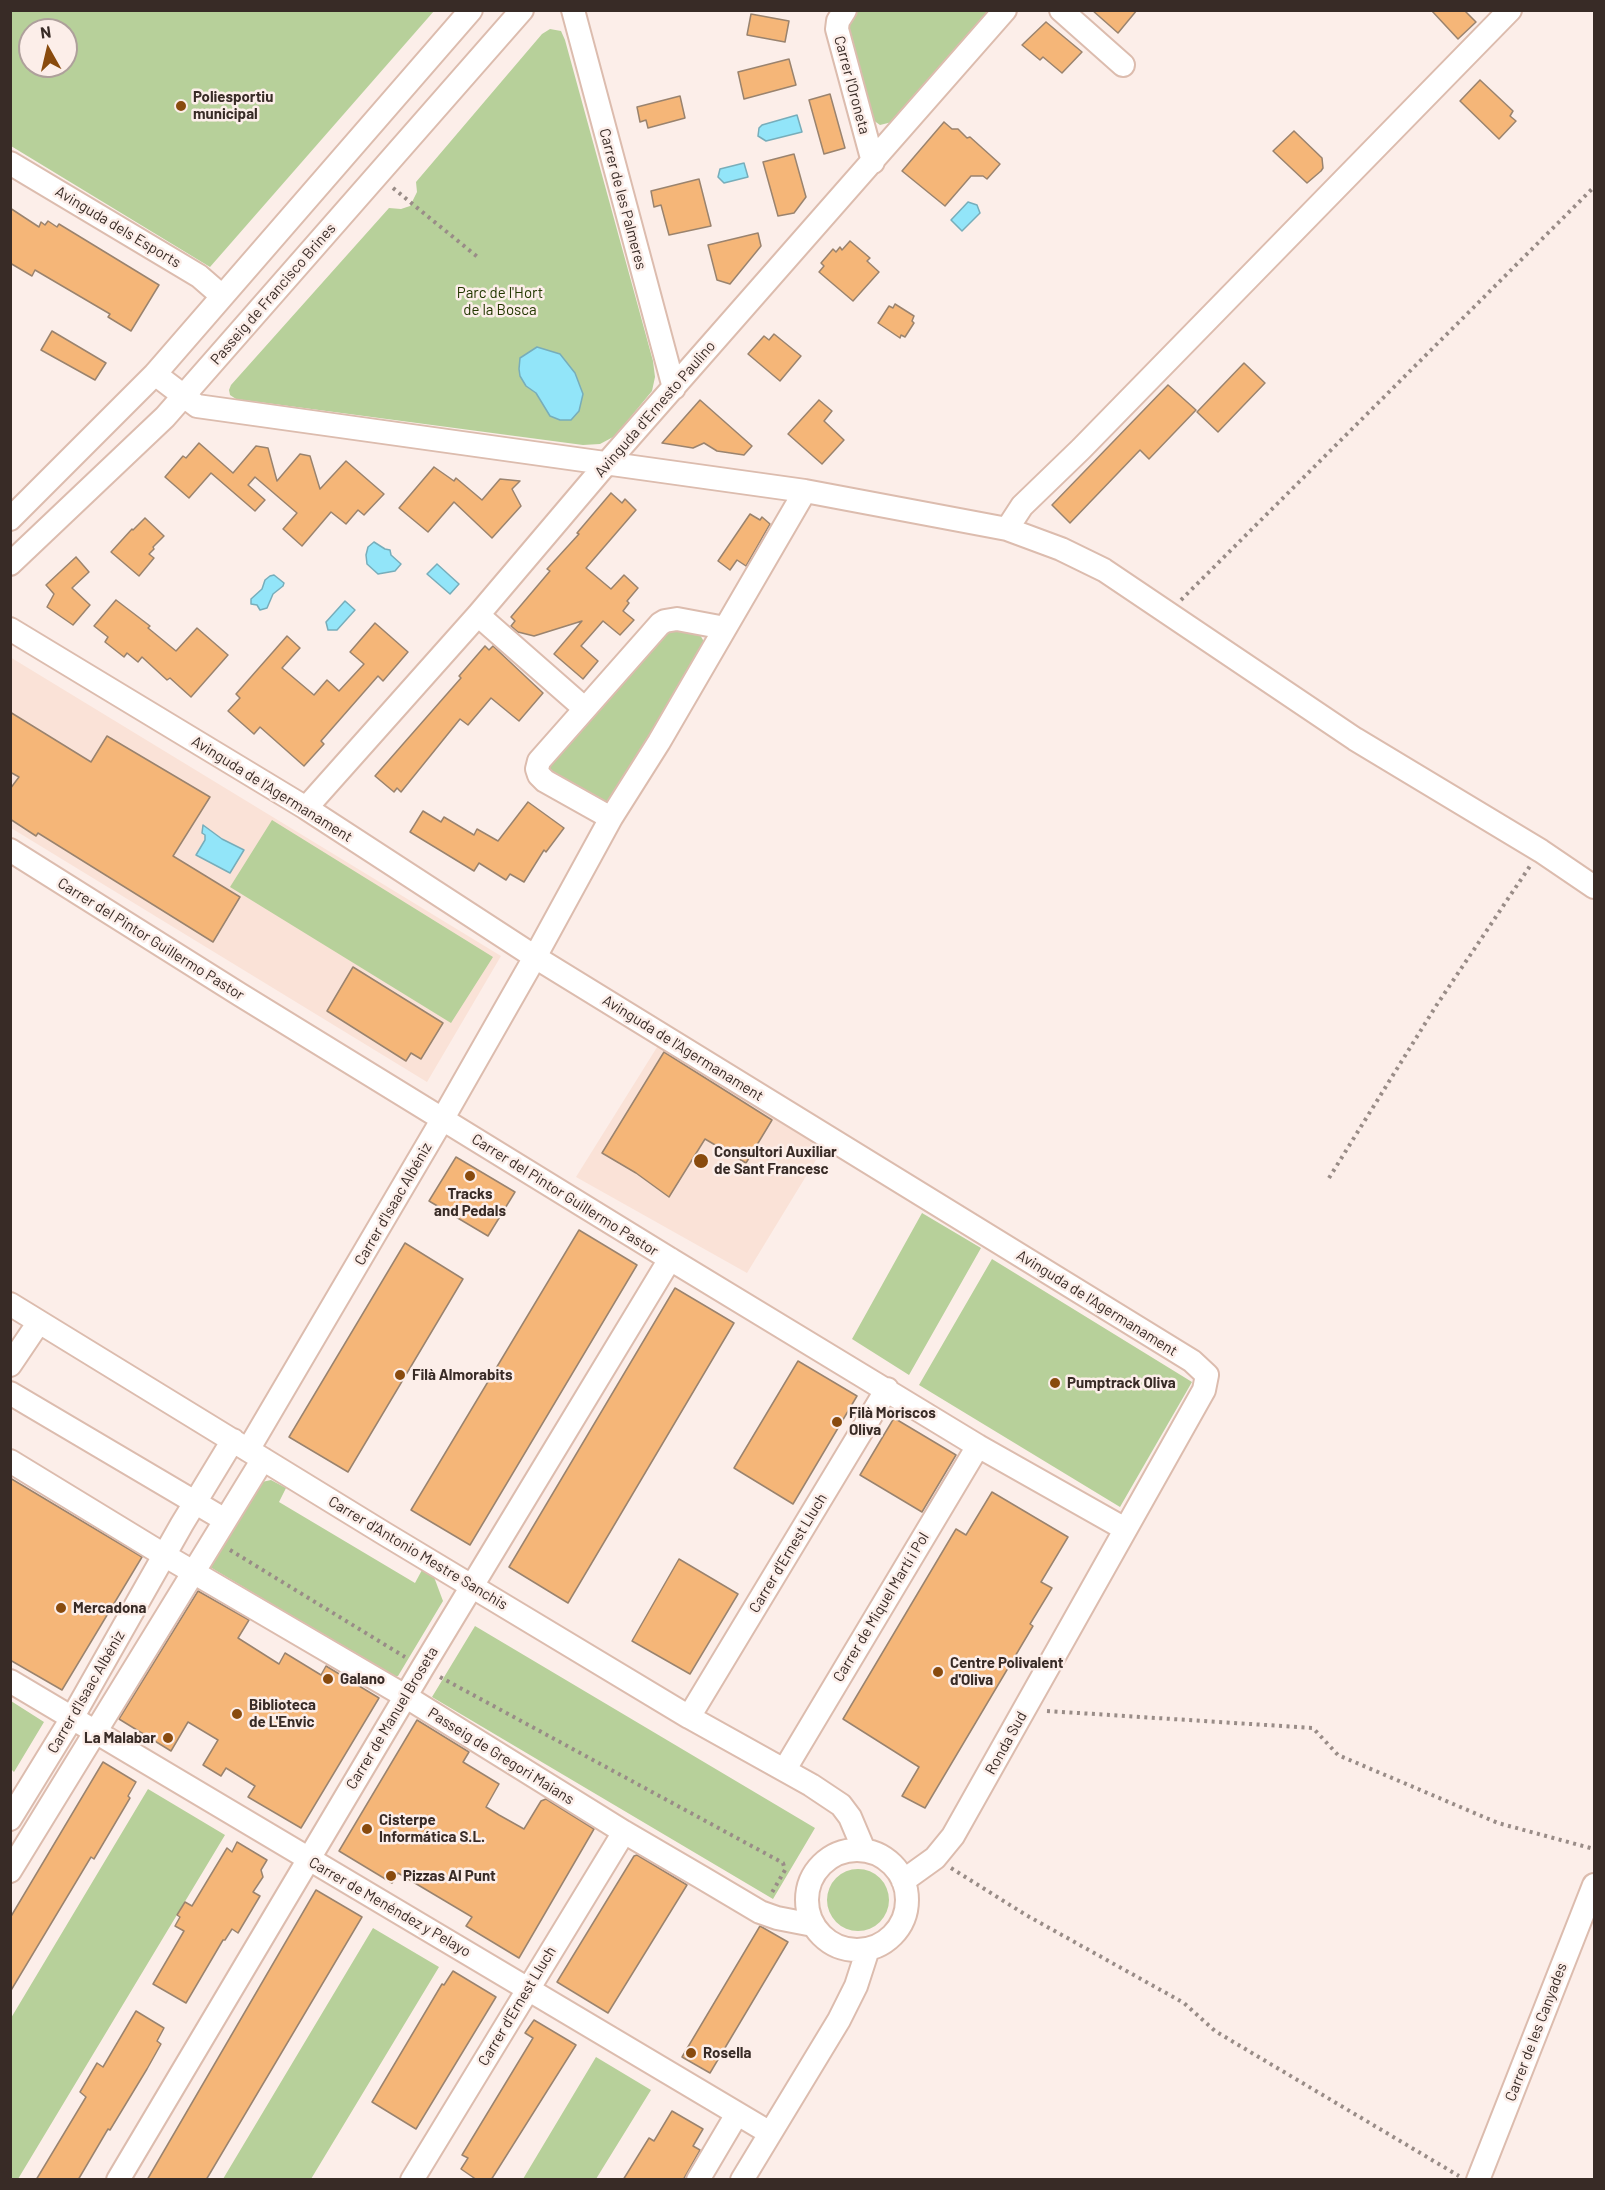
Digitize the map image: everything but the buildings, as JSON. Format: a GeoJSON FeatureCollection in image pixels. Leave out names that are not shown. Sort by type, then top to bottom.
{"type":"FeatureCollection","features":[{"type":"Feature","properties":{"kind":"street"},"geometry":{"type":"LineString","coordinates":[[10,519],[155,374],[471,10]]}},
{"type":"Feature","properties":{"kind":"street","name":"Passeig de Francisco Brines"},"geometry":{"type":"LineString","coordinates":[[10,564],[184,397],[522,10]]}},
{"type":"Feature","properties":{"kind":"street","name":"Carrer de les Palmeres"},"geometry":{"type":"LineString","coordinates":[[573,10],[674,388]]}},
{"type":"Feature","properties":{"kind":"street","name":"Carrer l'Oroneta"},"geometry":{"type":"LineString","coordinates":[[844,10],[838,21],[837,29],[873,162]]}},
{"type":"Feature","properties":{"kind":"street","name":"Avinguda d'Ernesto Paulino"},"geometry":{"type":"LineString","coordinates":[[306,808],[478,615],[607,463],[1005,10]]}},
{"type":"Feature","properties":{"kind":"street"},"geometry":{"type":"LineString","coordinates":[[1061,10],[1123,65]]}},
{"type":"Feature","properties":{"kind":"street"},"geometry":{"type":"LineString","coordinates":[[1007,529],[1022,506],[1081,450],[1510,10]]}},
{"type":"Feature","properties":{"kind":"street","name":"Avinguda dels Esports"},"geometry":{"type":"LineString","coordinates":[[10,163],[199,276],[222,296]]}},
{"type":"Feature","properties":{"kind":"street"},"geometry":{"type":"LineString","coordinates":[[155,374],[197,406],[805,491],[1007,529],[1061,549],[1104,570],[1355,739],[1541,851],[1594,887]]}},
{"type":"Feature","properties":{"kind":"street"},"geometry":{"type":"LineString","coordinates":[[137,392],[165,417]]}},
{"type":"Feature","properties":{"kind":"street","name":"Carrer d'Isaac Albéniz"},"geometry":{"type":"LineString","coordinates":[[10,1871],[225,1520],[248,1449],[442,1119],[611,818],[659,742],[805,491]]}},
{"type":"Feature","properties":{"kind":"street"},"geometry":{"type":"LineString","coordinates":[[478,615],[585,708]]}},
{"type":"Feature","properties":{"kind":"street"},"geometry":{"type":"LineString","coordinates":[[611,818],[545,781],[537,769],[539,761],[665,621],[677,619],[724,628]]}},
{"type":"Feature","properties":{"kind":"street","name":"Avinguda de l'Agermanament"},"geometry":{"type":"LineString","coordinates":[[10,629],[306,808],[535,957],[1192,1361],[1207,1375],[1204,1390],[1125,1529]]}},
{"type":"Feature","properties":{"kind":"street","name":"Carrer del Pintor Guillermo Pastor"},"geometry":{"type":"LineString","coordinates":[[10,850],[670,1259],[978,1446],[1125,1529]]}},
{"type":"Feature","properties":{"kind":"street","name":"Carrer de Manuel Broseta"},"geometry":{"type":"LineString","coordinates":[[118,2180],[405,1696],[670,1259]]}},
{"type":"Feature","properties":{"kind":"street","name":"Carrer d'Antonio Mestre Sanchis"},"geometry":{"type":"LineString","coordinates":[[10,1304],[689,1717],[785,1769],[841,1805],[850,1817],[864,1850]]}},
{"type":"Feature","properties":{"kind":"street"},"geometry":{"type":"LineString","coordinates":[[10,1365],[39,1322]]}},
{"type":"Feature","properties":{"kind":"street","name":"Carrer d'Ernest Lluch"},"geometry":{"type":"LineString","coordinates":[[689,1717],[887,1389]]}},
{"type":"Feature","properties":{"kind":"street"},"geometry":{"type":"LineString","coordinates":[[10,1393],[225,1520]]}},
{"type":"Feature","properties":{"kind":"street","name":"Carrer de Miquel Martí i Pol"},"geometry":{"type":"LineString","coordinates":[[785,1769],[978,1446]]}},
{"type":"Feature","properties":{"kind":"street","name":"Carrer d'Isaac Albéniz"},"geometry":{"type":"LineString","coordinates":[[10,1819],[72,1718],[195,1502],[248,1449]]}},
{"type":"Feature","properties":{"kind":"street","name":"Passeig de Gregori Maians"},"geometry":{"type":"LineString","coordinates":[[10,1461],[164,1555],[405,1696],[624,1832],[760,1912],[813,1925]]}},
{"type":"Feature","properties":{"kind":"street","name":"Ronda Sud"},"geometry":{"type":"LineString","coordinates":[[903,1881],[935,1858],[953,1836],[1125,1529]]}},
{"type":"Feature","properties":{"kind":"street","name":"Carrer de Menéndez y Pelayo"},"geometry":{"type":"LineString","coordinates":[[10,1681],[770,2133]]}},
{"type":"Feature","properties":{"kind":"street"},"geometry":{"type":"LineString","coordinates":[[828,1797],[839,1832],[833,1856]]}},
{"type":"Feature","properties":{"kind":"street","name":"Carrer d'Ernest Lluch"},"geometry":{"type":"LineString","coordinates":[[412,2180],[624,1832]]}},
{"type":"Feature","properties":{"kind":"street"},"geometry":{"type":"LineString","coordinates":[[864,1850],[888,1860],[897,1870],[907,1893],[907,1906],[898,1929],[889,1939],[879,1946],[857,1951],[835,1946],[822,1937],[813,1925],[806,1899],[808,1886],[822,1863],[848,1851],[864,1850]]}},
{"type":"Feature","properties":{"kind":"street","name":"Carrer de les Canyades"},"geometry":{"type":"LineString","coordinates":[[1478,2180],[1594,1885]]}},
{"type":"Feature","properties":{"kind":"street"},"geometry":{"type":"LineString","coordinates":[[742,2180],[839,2020],[856,1986],[868,1949]]}},
{"type":"Feature","properties":{"kind":"street"},"geometry":{"type":"LineString","coordinates":[[699,2180],[737,2114]]}},
{"type":"Feature","properties":{"kind":"path"},"geometry":{"type":"LineString","coordinates":[[390,186],[480,259]]}},
{"type":"Feature","properties":{"kind":"path"},"geometry":{"type":"LineString","coordinates":[[1167,613],[1594,188]]}},
{"type":"Feature","properties":{"kind":"path"},"geometry":{"type":"LineString","coordinates":[[1329,1178],[1436,1006],[1541,851]]}},
{"type":"Feature","properties":{"kind":"path"},"geometry":{"type":"LineString","coordinates":[[213,1540],[423,1667],[783,1863],[785,1870],[760,1912]]}},
{"type":"Feature","properties":{"kind":"path"},"geometry":{"type":"LineString","coordinates":[[1025,1709],[1313,1728],[1338,1755],[1498,1823],[1594,1848]]}},
{"type":"Feature","properties":{"kind":"path"},"geometry":{"type":"LineString","coordinates":[[935,1858],[1026,1915],[1184,2003],[1215,2031],[1464,2180]]}},
{"type":"Feature","properties":{"kind":"shaded area"},"geometry":{"type":"Polygon","coordinates":[[[10,657],[501,956],[427,1082],[11,828],[10,657]]]}},
{"type":"Feature","properties":{"kind":"shaded area","name":"Consultori Auxiliar de Sant Francesc"},"geometry":{"type":"Polygon","coordinates":[[[659,1044],[825,1145],[747,1273],[576,1177],[659,1044]]]}},
{"type":"Feature","properties":{"kind":"green space","name":"Poliesportiu municipal"},"geometry":{"type":"Polygon","coordinates":[[[10,11],[434,11],[210,267],[11,146],[10,11]]]}},
{"type":"Feature","properties":{"kind":"green space"},"geometry":{"type":"Polygon","coordinates":[[[856,11],[990,11],[896,118],[892,122],[880,125],[873,120],[844,24],[856,11]]]}},
{"type":"Feature","properties":{"kind":"green space","name":"Parc de l'Hort de la Bosca"},"geometry":{"type":"Polygon","coordinates":[[[550,29],[561,31],[565,40],[653,361],[655,377],[652,391],[615,436],[600,444],[583,445],[236,399],[230,395],[231,385],[389,208],[401,209],[410,206],[417,192],[416,182],[542,34],[550,29]]]}},
{"type":"Feature","properties":{"kind":"green space"},"geometry":{"type":"Polygon","coordinates":[[[669,631],[699,633],[703,646],[611,799],[607,802],[596,800],[553,774],[549,767],[551,762],[669,631]]]}},
{"type":"Feature","properties":{"kind":"green space"},"geometry":{"type":"Polygon","coordinates":[[[272,820],[493,957],[451,1023],[230,887],[272,820]]]}},
{"type":"Feature","properties":{"kind":"green space"},"geometry":{"type":"Polygon","coordinates":[[[922,1213],[981,1248],[909,1375],[852,1339],[922,1213]]]}},
{"type":"Feature","properties":{"kind":"green space","name":"Pumptrack Oliva"},"geometry":{"type":"Polygon","coordinates":[[[992,1259],[1192,1382],[1120,1507],[919,1385],[992,1259]]]}},
{"type":"Feature","properties":{"kind":"green space"},"geometry":{"type":"Polygon","coordinates":[[[271,1480],[286,1488],[279,1502],[415,1583],[422,1570],[434,1577],[443,1601],[398,1676],[392,1676],[210,1567],[253,1484],[271,1480]]]}},
{"type":"Feature","properties":{"kind":"green space"},"geometry":{"type":"Polygon","coordinates":[[[475,1626],[815,1828],[773,1899],[432,1697],[475,1626]]]}},
{"type":"Feature","properties":{"kind":"green space"},"geometry":{"type":"Polygon","coordinates":[[[11,1701],[44,1722],[14,1772],[11,1769],[11,1701]]]}},
{"type":"Feature","properties":{"kind":"green space"},"geometry":{"type":"Polygon","coordinates":[[[148,1789],[225,1835],[18,2179],[11,2179],[11,2018],[148,1789]]]}},
{"type":"Feature","properties":{"kind":"green space"},"geometry":{"type":"Polygon","coordinates":[[[852,1869],[864,1869],[880,1878],[887,1888],[889,1900],[887,1912],[880,1922],[864,1931],[852,1931],[841,1926],[832,1917],[827,1906],[827,1894],[832,1883],[841,1874],[852,1869]]]}},
{"type":"Feature","properties":{"kind":"green space"},"geometry":{"type":"Polygon","coordinates":[[[373,1928],[439,1967],[311,2179],[223,2179],[373,1928]]]}},
{"type":"Feature","properties":{"kind":"green space"},"geometry":{"type":"Polygon","coordinates":[[[596,2057],[651,2090],[596,2179],[523,2179],[596,2057]]]}},
{"type":"Feature","properties":{"kind":"water"},"geometry":{"type":"Polygon","coordinates":[[[797,115],[802,132],[766,141],[758,136],[762,125],[797,115]]]}},
{"type":"Feature","properties":{"kind":"water"},"geometry":{"type":"Polygon","coordinates":[[[744,163],[748,177],[724,183],[718,177],[720,169],[744,163]]]}},
{"type":"Feature","properties":{"kind":"water"},"geometry":{"type":"Polygon","coordinates":[[[968,202],[977,205],[980,213],[962,231],[951,220],[968,202]]]}},
{"type":"Feature","properties":{"kind":"water"},"geometry":{"type":"Polygon","coordinates":[[[537,347],[560,354],[575,373],[583,394],[579,411],[571,420],[560,420],[550,416],[536,393],[526,386],[520,376],[520,358],[537,347]]]}},
{"type":"Feature","properties":{"kind":"water"},"geometry":{"type":"Polygon","coordinates":[[[374,542],[390,550],[391,555],[401,564],[395,571],[378,574],[367,564],[368,547],[374,542]]]}},
{"type":"Feature","properties":{"kind":"water"},"geometry":{"type":"Polygon","coordinates":[[[437,564],[459,584],[450,594],[427,574],[437,564]]]}},
{"type":"Feature","properties":{"kind":"water"},"geometry":{"type":"Polygon","coordinates":[[[274,575],[284,583],[283,586],[273,594],[267,608],[260,610],[257,605],[251,604],[251,599],[262,589],[265,580],[274,575]]]}},
{"type":"Feature","properties":{"kind":"water"},"geometry":{"type":"Polygon","coordinates":[[[345,601],[355,610],[337,630],[328,630],[326,622],[345,601]]]}},
{"type":"Feature","properties":{"kind":"water"},"geometry":{"type":"Polygon","coordinates":[[[203,825],[222,839],[244,850],[230,873],[196,855],[205,840],[205,835],[202,833],[203,825]]]}},
{"type":"Feature","properties":{"kind":"place","name":"Poliesportiu municipal"},"geometry":{"type":"Point","coordinates":[181,106]}},
{"type":"Feature","properties":{"kind":"place","name":"Consultori Auxiliar de Sant Francesc"},"geometry":{"type":"Point","coordinates":[701,1161]}},
{"type":"Feature","properties":{"kind":"place","name":"Tracks and Pedals"},"geometry":{"type":"Point","coordinates":[470,1176]}},
{"type":"Feature","properties":{"kind":"place","name":"Filà Almorabits"},"geometry":{"type":"Point","coordinates":[400,1375]}},
{"type":"Feature","properties":{"kind":"place","name":"Pumptrack Oliva"},"geometry":{"type":"Point","coordinates":[1055,1383]}},
{"type":"Feature","properties":{"kind":"place","name":"Filà Moriscos Oliva"},"geometry":{"type":"Point","coordinates":[837,1422]}},
{"type":"Feature","properties":{"kind":"place","name":"Mercadona"},"geometry":{"type":"Point","coordinates":[61,1608]}},
{"type":"Feature","properties":{"kind":"place","name":"Centre Polivalent d'Oliva"},"geometry":{"type":"Point","coordinates":[938,1672]}},
{"type":"Feature","properties":{"kind":"place","name":"Galano"},"geometry":{"type":"Point","coordinates":[328,1679]}},
{"type":"Feature","properties":{"kind":"place","name":"Biblioteca de L'Envic"},"geometry":{"type":"Point","coordinates":[237,1714]}},
{"type":"Feature","properties":{"kind":"place","name":"La Malabar"},"geometry":{"type":"Point","coordinates":[168,1738]}},
{"type":"Feature","properties":{"kind":"place","name":"Cisterpe Informática S.L."},"geometry":{"type":"Point","coordinates":[367,1829]}},
{"type":"Feature","properties":{"kind":"place","name":"Pizzas Al Punt"},"geometry":{"type":"Point","coordinates":[391,1876]}},
{"type":"Feature","properties":{"kind":"place","name":"Rosella"},"geometry":{"type":"Point","coordinates":[691,2053]}}]}
